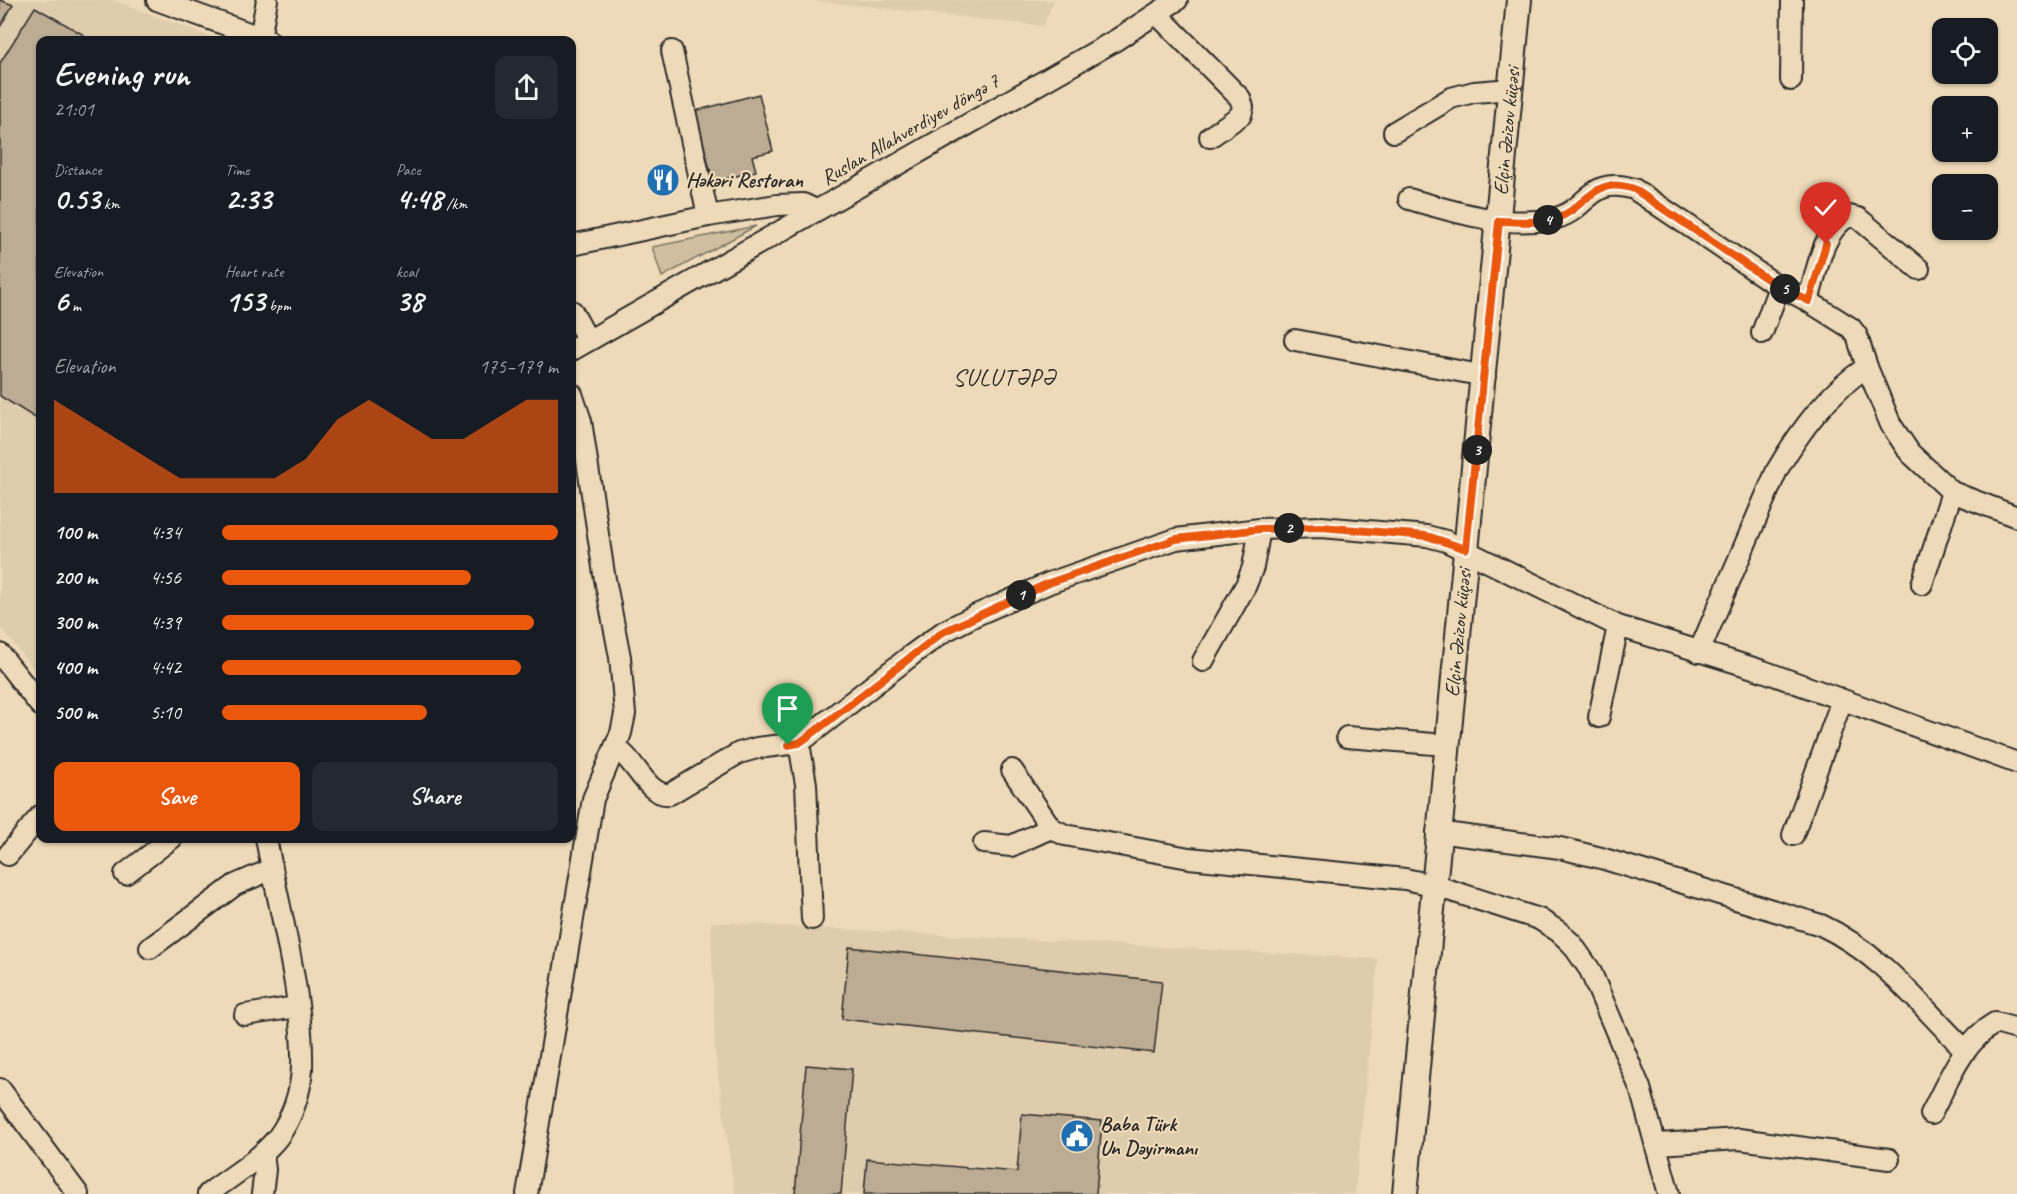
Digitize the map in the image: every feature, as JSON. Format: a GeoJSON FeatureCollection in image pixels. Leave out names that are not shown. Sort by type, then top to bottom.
{"type":"FeatureCollection","features":[{"type":"Feature","properties":{"kind":"street"},"geometry":{"type":"LineString","coordinates":[[157,0],[256,36]]}},
{"type":"Feature","properties":{"kind":"street"},"geometry":{"type":"LineString","coordinates":[[264,36],[267,0]]}},
{"type":"Feature","properties":{"kind":"street","name":"Ruslan Allahverdiyev döngə 7"},"geometry":{"type":"LineString","coordinates":[[579,345],[1158,14],[1177,0]]}},
{"type":"Feature","properties":{"kind":"street","name":"Elçin Əzizov küçəsi"},"geometry":{"type":"LineString","coordinates":[[1405,1194],[1437,832],[1485,376],[1519,0]]}},
{"type":"Feature","properties":{"kind":"street"},"geometry":{"type":"LineString","coordinates":[[1791,80],[1792,0]]}},
{"type":"Feature","properties":{"kind":"street"},"geometry":{"type":"LineString","coordinates":[[1158,14],[1240,98],[1244,107],[1241,115],[1210,137]]}},
{"type":"Feature","properties":{"kind":"street"},"geometry":{"type":"LineString","coordinates":[[672,51],[708,216]]}},
{"type":"Feature","properties":{"kind":"street"},"geometry":{"type":"LineString","coordinates":[[1394,132],[1451,98],[1474,92],[1511,88]]}},
{"type":"Feature","properties":{"kind":"street"},"geometry":{"type":"LineString","coordinates":[[1409,200],[1499,221],[1555,219],[1602,187],[1621,185],[1634,189],[1779,287],[1809,301],[1851,328],[1857,336],[1866,367],[1900,440],[1938,482],[1952,492],[2017,517]]}},
{"type":"Feature","properties":{"kind":"street"},"geometry":{"type":"LineString","coordinates":[[576,244],[708,216],[790,204],[803,204],[816,210]]}},
{"type":"Feature","properties":{"kind":"street"},"geometry":{"type":"LineString","coordinates":[[1809,301],[1826,244],[1840,221],[1849,216],[1858,218],[1919,269]]}},
{"type":"Feature","properties":{"kind":"street"},"geometry":{"type":"LineString","coordinates":[[1762,333],[1779,287]]}},
{"type":"Feature","properties":{"kind":"street"},"geometry":{"type":"LineString","coordinates":[[1295,340],[1485,376]]}},
{"type":"Feature","properties":{"kind":"street"},"geometry":{"type":"LineString","coordinates":[[1699,652],[1777,470],[1792,444],[1802,429],[1838,390],[1866,367]]}},
{"type":"Feature","properties":{"kind":"street"},"geometry":{"type":"LineString","coordinates":[[526,1194],[593,799],[615,747],[625,714],[624,687],[576,408]]}},
{"type":"Feature","properties":{"kind":"street"},"geometry":{"type":"LineString","coordinates":[[1922,584],[1952,492]]}},
{"type":"Feature","properties":{"kind":"street"},"geometry":{"type":"LineString","coordinates":[[615,747],[635,764],[651,790],[661,796],[670,794],[740,753],[757,748],[799,743],[943,632],[1049,583],[1176,539],[1260,529],[1321,527],[1427,536],[1466,549],[1618,626],[1763,671],[2017,763]]}},
{"type":"Feature","properties":{"kind":"street"},"geometry":{"type":"LineString","coordinates":[[1203,661],[1246,585],[1253,567],[1260,529]]}},
{"type":"Feature","properties":{"kind":"street"},"geometry":{"type":"LineString","coordinates":[[1599,717],[1618,626]]}},
{"type":"Feature","properties":{"kind":"street"},"geometry":{"type":"LineString","coordinates":[[0,654],[36,700]]}},
{"type":"Feature","properties":{"kind":"street"},"geometry":{"type":"LineString","coordinates":[[1793,835],[1842,700]]}},
{"type":"Feature","properties":{"kind":"street"},"geometry":{"type":"LineString","coordinates":[[1347,737],[1446,745]]}},
{"type":"Feature","properties":{"kind":"street"},"geometry":{"type":"LineString","coordinates":[[799,743],[806,784],[812,919]]}},
{"type":"Feature","properties":{"kind":"street"},"geometry":{"type":"LineString","coordinates":[[1012,770],[1052,828],[1065,836],[1189,858],[1405,879],[1433,885],[1539,919],[1558,931],[1572,944],[1595,980],[1640,1088],[1658,1144],[1669,1194]]}},
{"type":"Feature","properties":{"kind":"street"},"geometry":{"type":"LineString","coordinates":[[8,855],[36,821]]}},
{"type":"Feature","properties":{"kind":"street"},"geometry":{"type":"LineString","coordinates":[[984,843],[1011,846],[1052,828]]}},
{"type":"Feature","properties":{"kind":"street"},"geometry":{"type":"LineString","coordinates":[[1437,832],[1580,853],[1821,925],[1845,936],[1875,958],[1965,1050]]}},
{"type":"Feature","properties":{"kind":"street"},"geometry":{"type":"LineString","coordinates":[[125,874],[165,843]]}},
{"type":"Feature","properties":{"kind":"street"},"geometry":{"type":"LineString","coordinates":[[207,1194],[263,1153],[279,1136],[297,1099],[302,1071],[297,1007],[267,843]]}},
{"type":"Feature","properties":{"kind":"street"},"geometry":{"type":"LineString","coordinates":[[150,948],[235,885],[272,869]]}},
{"type":"Feature","properties":{"kind":"street"},"geometry":{"type":"LineString","coordinates":[[245,1015],[297,1007]]}},
{"type":"Feature","properties":{"kind":"street"},"geometry":{"type":"LineString","coordinates":[[1931,1114],[1965,1050],[1983,1030],[1995,1023],[2017,1029]]}},
{"type":"Feature","properties":{"kind":"street"},"geometry":{"type":"LineString","coordinates":[[0,1089],[78,1194]]}},
{"type":"Feature","properties":{"kind":"street"},"geometry":{"type":"LineString","coordinates":[[1658,1144],[1687,1140],[1739,1139],[1889,1160]]}},
{"type":"Feature","properties":{"kind":"street"},"geometry":{"type":"LineString","coordinates":[[262,1194],[265,1170],[263,1153]]}},
{"type":"Feature","properties":{"kind":"shaded area"},"geometry":{"type":"Polygon","coordinates":[[[0,0],[113,0],[208,36],[36,36],[36,672],[0,627],[0,0]]]}},
{"type":"Feature","properties":{"kind":"shaded area"},"geometry":{"type":"Polygon","coordinates":[[[807,0],[1054,0],[1043,26],[807,0]]]}},
{"type":"Feature","properties":{"kind":"shaded area"},"geometry":{"type":"Polygon","coordinates":[[[756,226],[662,277],[652,247],[756,226]]]}},
{"type":"Feature","properties":{"kind":"shaded area","name":"Baba Türk Un Dəyirmanı"},"geometry":{"type":"Polygon","coordinates":[[[711,922],[1378,959],[1355,1194],[735,1194],[715,1053],[711,922]]]}},
{"type":"Feature","properties":{"kind":"building"},"geometry":{"type":"Polygon","coordinates":[[[0,0],[13,5],[0,27],[0,0]]]}},
{"type":"Feature","properties":{"kind":"building"},"geometry":{"type":"Polygon","coordinates":[[[35,7],[84,35],[36,36],[36,418],[0,396],[0,63],[35,7]]]}},
{"type":"Feature","properties":{"kind":"building"},"geometry":{"type":"Polygon","coordinates":[[[759,94],[773,151],[752,156],[756,171],[713,182],[695,111],[759,94]]]}},
{"type":"Feature","properties":{"kind":"building"},"geometry":{"type":"Polygon","coordinates":[[[849,947],[1162,981],[1154,1053],[842,1019],[849,947]]]}},
{"type":"Feature","properties":{"kind":"building"},"geometry":{"type":"Polygon","coordinates":[[[806,1065],[852,1069],[841,1194],[795,1194],[806,1065]]]}},
{"type":"Feature","properties":{"kind":"building"},"geometry":{"type":"Polygon","coordinates":[[[1022,1114],[1102,1121],[1096,1194],[864,1194],[867,1159],[1017,1172],[1022,1114]]]}},
{"type":"Feature","properties":{"kind":"place","name":"Həkəri Restoran"},"geometry":{"type":"Point","coordinates":[663,180]}},
{"type":"Feature","properties":{"kind":"place","name":"Baba Türk Un Dəyirmanı"},"geometry":{"type":"Point","coordinates":[1077,1136]}},
{"type":"Feature","properties":{"kind":"district","name":"SULUTƏPƏ"},"geometry":{"type":"Point","coordinates":[1004,377]}},
{"type":"Feature","properties":{"kind":"route"},"geometry":{"type":"LineString","coordinates":[[788,745],[799,743],[809,736],[943,632],[1049,583],[1176,539],[1260,529],[1321,527],[1427,536],[1466,549],[1499,221],[1555,219],[1570,211],[1592,192],[1612,184],[1621,185],[1634,189],[1779,287],[1809,301],[1826,244]]}}]}
